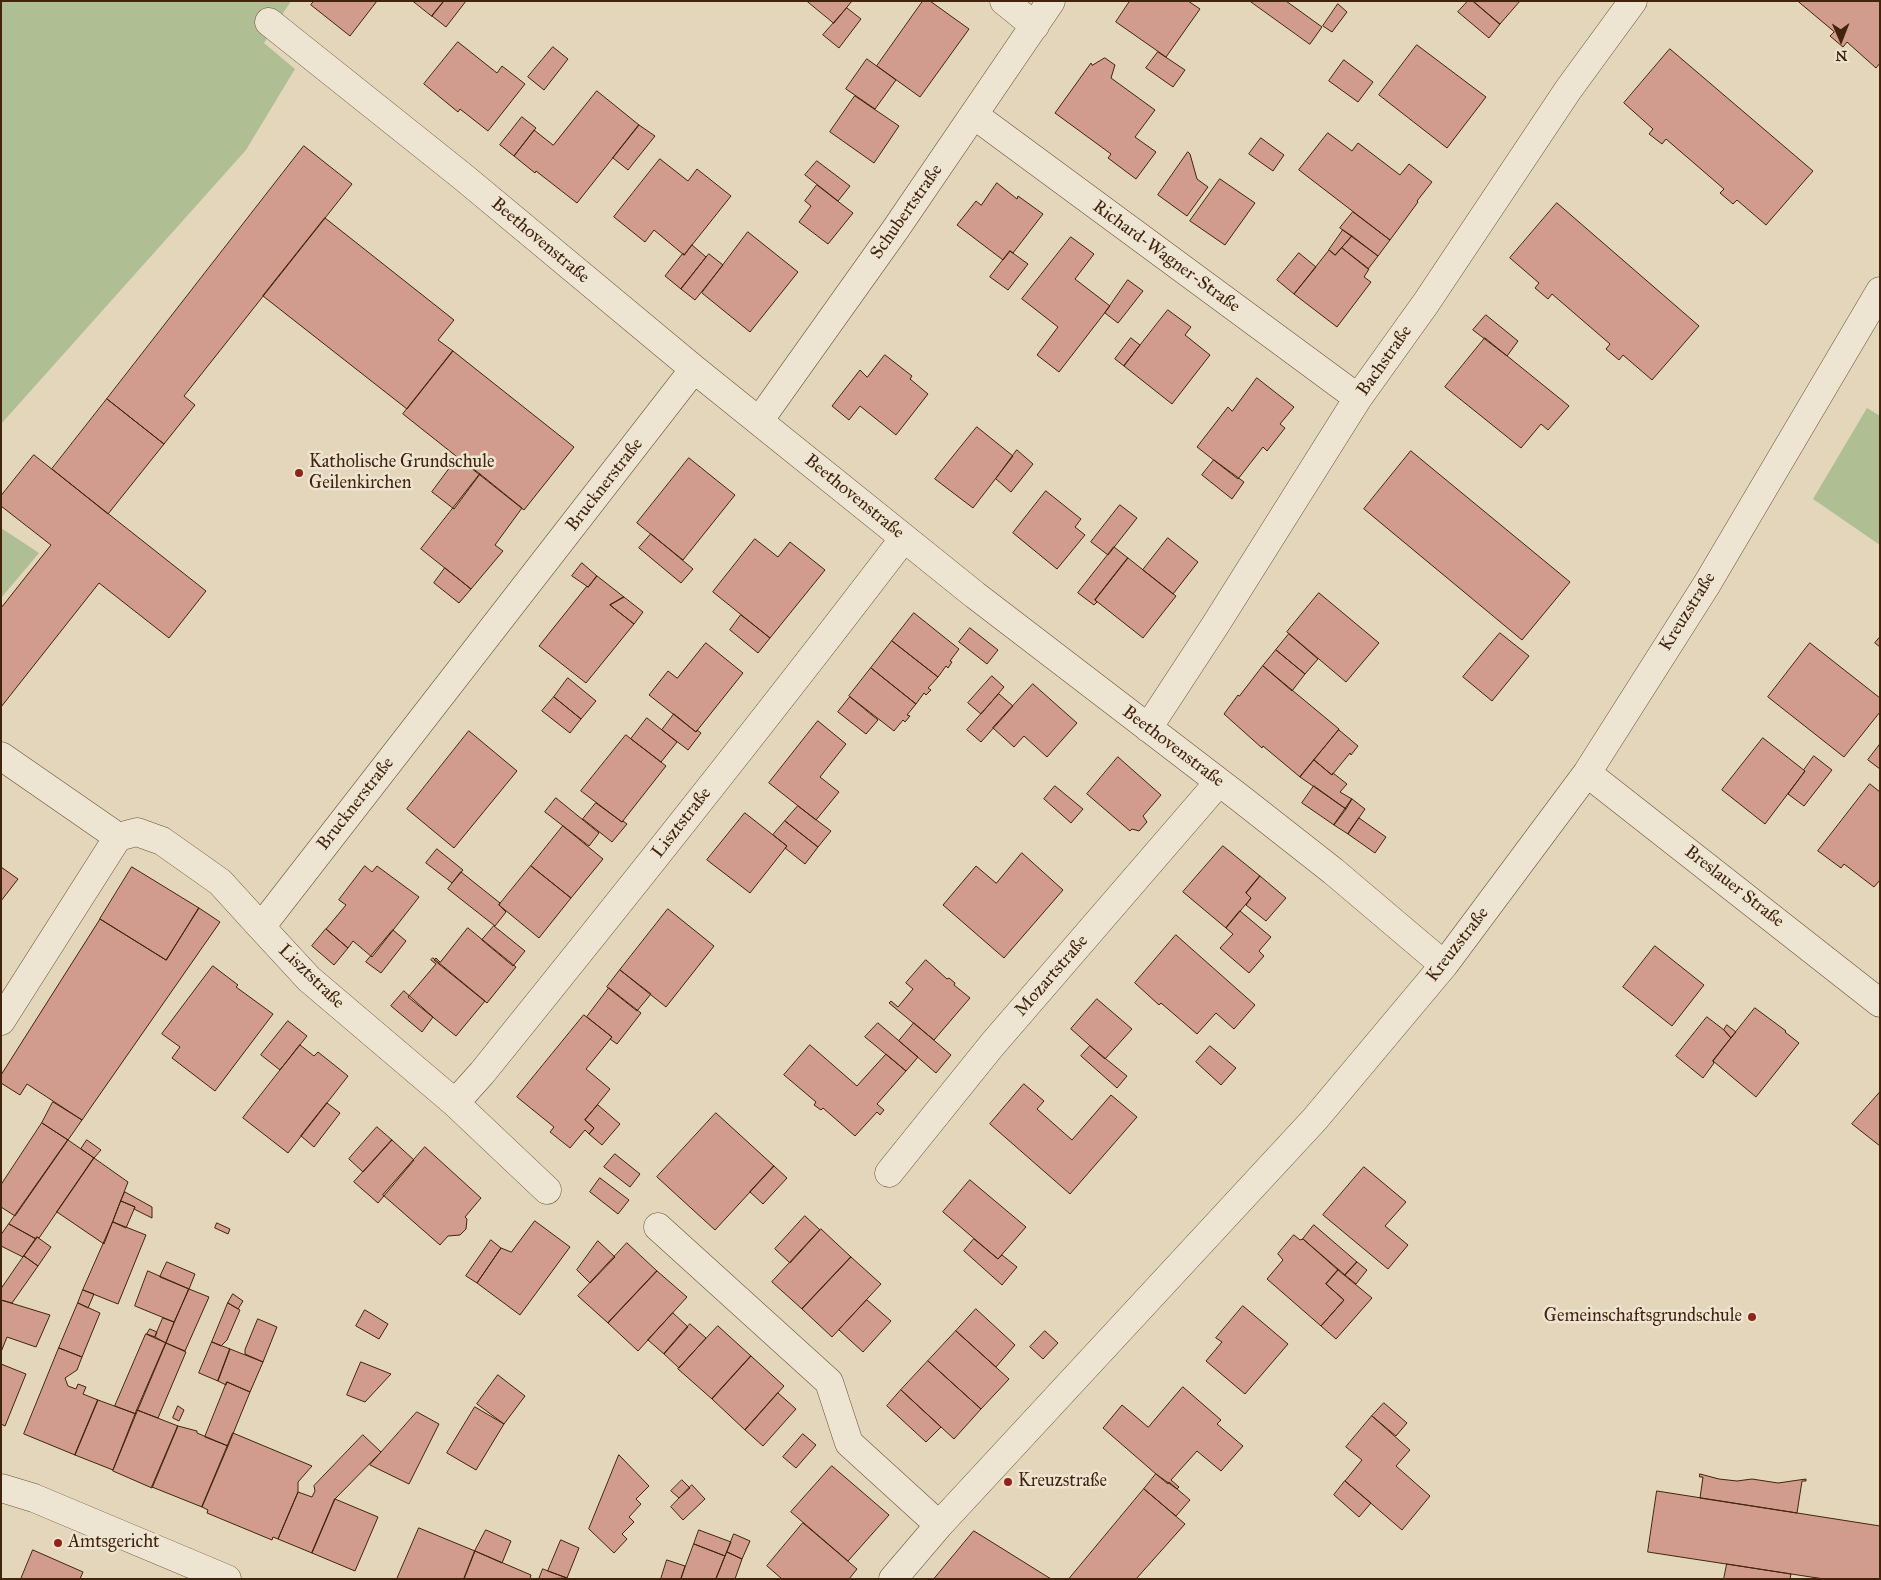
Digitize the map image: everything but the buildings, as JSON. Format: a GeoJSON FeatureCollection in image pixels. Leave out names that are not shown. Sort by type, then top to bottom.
{"type":"FeatureCollection","features":[{"type":"Feature","properties":{"kind":"street"},"geometry":{"type":"LineString","coordinates":[[1004,1],[1035,26]]}},
{"type":"Feature","properties":{"kind":"street","name":"Schubertstraße"},"geometry":{"type":"LineString","coordinates":[[759,421],[870,266],[1035,26],[1050,1]]}},
{"type":"Feature","properties":{"kind":"street","name":"Bachstraße"},"geometry":{"type":"LineString","coordinates":[[1148,728],[1216,624],[1358,398],[1426,303],[1564,96],[1633,1]]}},
{"type":"Feature","properties":{"kind":"street","name":"Beethovenstraße"},"geometry":{"type":"LineString","coordinates":[[269,22],[462,176],[694,369],[975,595],[1333,871],[1444,965]]}},
{"type":"Feature","properties":{"kind":"street","name":"Richard-Wagner-Straße"},"geometry":{"type":"LineString","coordinates":[[974,115],[1358,398]]}},
{"type":"Feature","properties":{"kind":"street","name":"Kreuzstraße"},"geometry":{"type":"LineString","coordinates":[[893,1579],[939,1525],[1315,1119],[1444,965],[1587,773],[1706,584],[1880,292]]}},
{"type":"Feature","properties":{"kind":"street","name":"Brucknerstraße"},"geometry":{"type":"LineString","coordinates":[[262,926],[694,369]]}},
{"type":"Feature","properties":{"kind":"street","name":"Lisztstraße"},"geometry":{"type":"LineString","coordinates":[[454,1103],[482,1073],[640,877],[808,664],[904,538]]}},
{"type":"Feature","properties":{"kind":"street"},"geometry":{"type":"LineString","coordinates":[[1,756],[118,837]]}},
{"type":"Feature","properties":{"kind":"street","name":"Breslauer Straße"},"geometry":{"type":"LineString","coordinates":[[1587,773],[1880,1003]]}},
{"type":"Feature","properties":{"kind":"street","name":"Mozartstraße"},"geometry":{"type":"LineString","coordinates":[[889,1173],[992,1045],[1219,782]]}},
{"type":"Feature","properties":{"kind":"street"},"geometry":{"type":"LineString","coordinates":[[1,1021],[10,987],[118,837],[137,832],[162,841],[220,882],[262,926]]}},
{"type":"Feature","properties":{"kind":"street","name":"Lisztstraße"},"geometry":{"type":"LineString","coordinates":[[262,926],[309,979],[454,1103],[547,1190]]}},
{"type":"Feature","properties":{"kind":"street"},"geometry":{"type":"LineString","coordinates":[[658,1226],[829,1382],[849,1443],[939,1525]]}},
{"type":"Feature","properties":{"kind":"street"},"geometry":{"type":"LineString","coordinates":[[1,1488],[34,1498],[227,1579]]}},
{"type":"Feature","properties":{"kind":"green space"},"geometry":{"type":"Polygon","coordinates":[[[1,1],[291,1],[264,43],[295,69],[246,150],[1,424],[1,1]]]}},
{"type":"Feature","properties":{"kind":"green space"},"geometry":{"type":"Polygon","coordinates":[[[1867,408],[1880,416],[1880,545],[1813,499],[1867,408]]]}},
{"type":"Feature","properties":{"kind":"green space"},"geometry":{"type":"Polygon","coordinates":[[[1,528],[39,553],[1,598],[1,528]]]}},
{"type":"Feature","properties":{"kind":"place","name":"Katholische Grundschule Geilenkirchen"},"geometry":{"type":"Point","coordinates":[299,473]}},
{"type":"Feature","properties":{"kind":"place","name":"Gemeinschaftsgrundschule"},"geometry":{"type":"Point","coordinates":[1752,1317]}},
{"type":"Feature","properties":{"kind":"place","name":"Kreuzstraße"},"geometry":{"type":"Point","coordinates":[1008,1482]}},
{"type":"Feature","properties":{"kind":"place","name":"Amtsgericht"},"geometry":{"type":"Point","coordinates":[58,1543]}}]}
